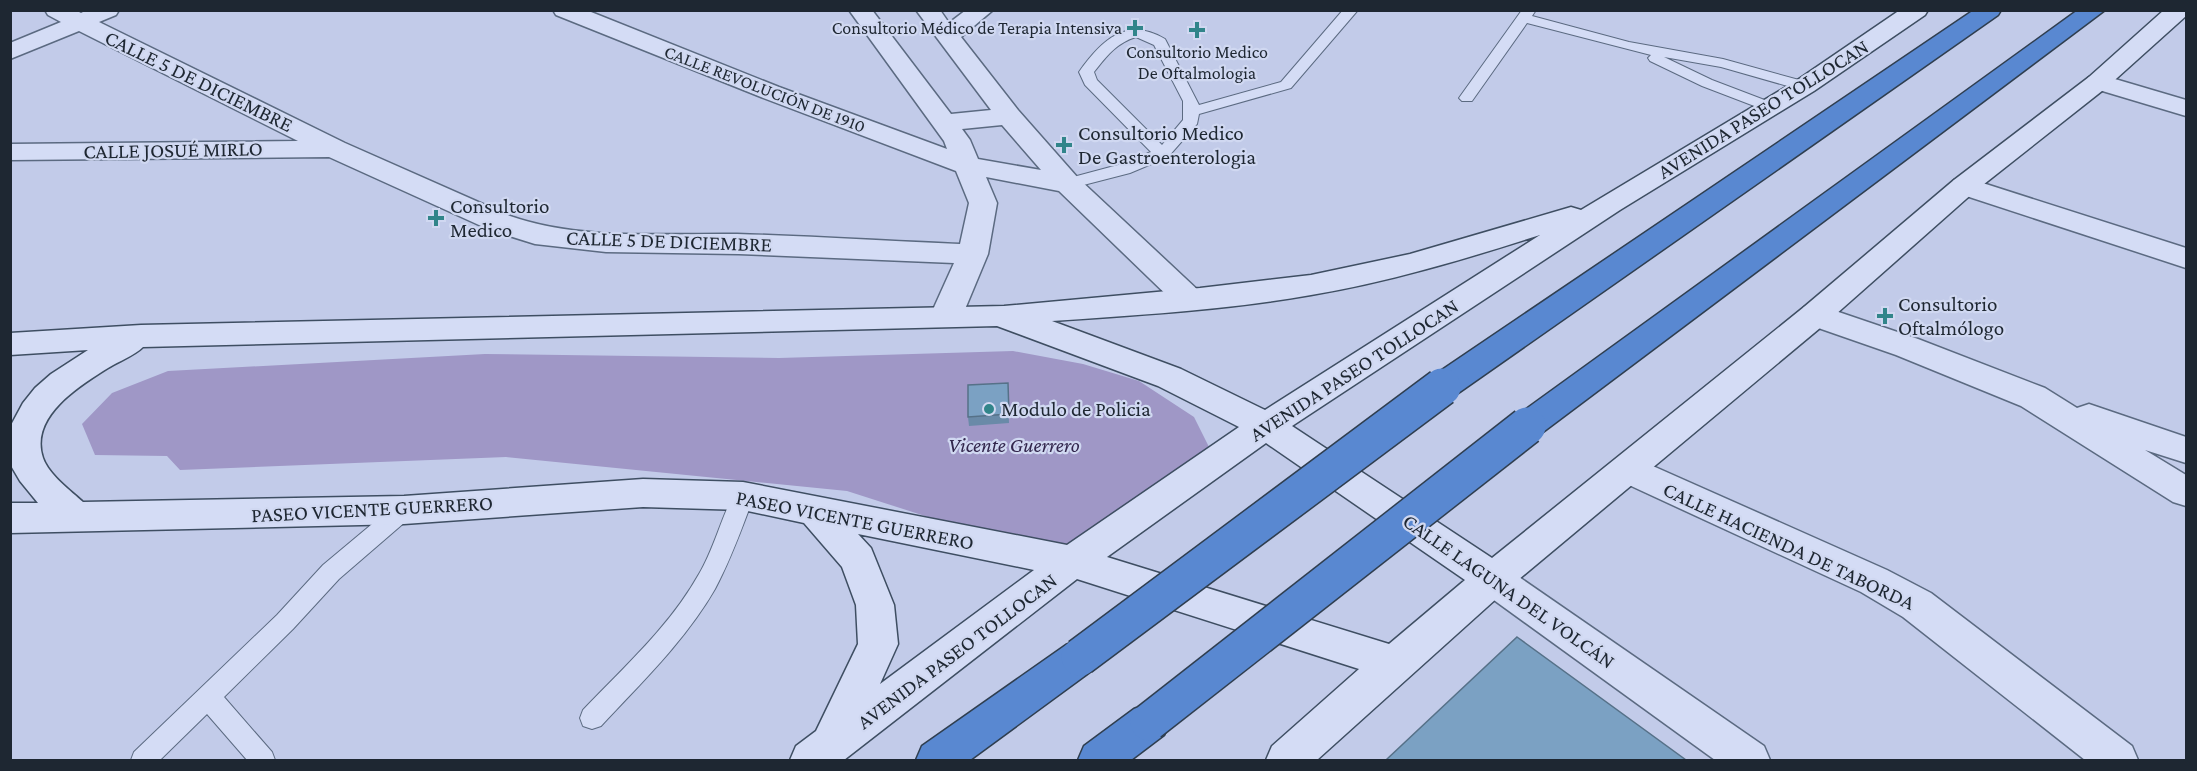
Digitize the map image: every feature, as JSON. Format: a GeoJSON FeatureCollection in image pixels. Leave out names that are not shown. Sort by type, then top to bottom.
{"type":"FeatureCollection","features":[{"type":"Feature","properties":{"kind":"highway","name":"AVENIDA PASEO TOLLOCAN"},"geometry":{"type":"LineString","coordinates":[[937,760],[1080,657],[1442,387],[1990,10]]}},
{"type":"Feature","properties":{"kind":"highway"},"geometry":{"type":"LineString","coordinates":[[1100,760],[1527,426],[2094,10]]}},
{"type":"Feature","properties":{"kind":"main road","name":"CALLE 5 DE DICIEMBRE"},"geometry":{"type":"LineString","coordinates":[[56,10],[335,149],[500,223],[535,235],[606,242],[739,244],[973,254]]}},
{"type":"Feature","properties":{"kind":"main road"},"geometry":{"type":"LineString","coordinates":[[10,52],[108,10]]}},
{"type":"Feature","properties":{"kind":"main road","name":"CALLE REVOLUCIÓN DE 1910"},"geometry":{"type":"LineString","coordinates":[[564,10],[770,92],[966,165],[1068,184]]}},
{"type":"Feature","properties":{"kind":"main road"},"geometry":{"type":"LineString","coordinates":[[612,10],[625,34]]}},
{"type":"Feature","properties":{"kind":"main road"},"geometry":{"type":"LineString","coordinates":[[860,10],[957,140],[983,203],[973,254],[947,314]]}},
{"type":"Feature","properties":{"kind":"main road"},"geometry":{"type":"LineString","coordinates":[[927,10],[1010,116],[1068,184],[1189,299]]}},
{"type":"Feature","properties":{"kind":"main road"},"geometry":{"type":"LineString","coordinates":[[948,35],[982,10]]}},
{"type":"Feature","properties":{"kind":"main road","name":"AVENIDA PASEO TOLLOCAN"},"geometry":{"type":"LineString","coordinates":[[820,754],[1072,562],[1266,426],[1610,204],[1805,86],[1917,10]]}},
{"type":"Feature","properties":{"kind":"main road"},"geometry":{"type":"LineString","coordinates":[[1287,760],[1493,579],[1815,315],[1964,186],[2098,82],[2180,10]]}},
{"type":"Feature","properties":{"kind":"main road"},"geometry":{"type":"LineString","coordinates":[[2098,82],[2187,108]]}},
{"type":"Feature","properties":{"kind":"main road"},"geometry":{"type":"LineString","coordinates":[[945,123],[1010,116]]}},
{"type":"Feature","properties":{"kind":"main road","name":"CALLE JOSUÉ MIRLO"},"geometry":{"type":"LineString","coordinates":[[10,152],[335,149]]}},
{"type":"Feature","properties":{"kind":"main road"},"geometry":{"type":"LineString","coordinates":[[1964,186],[2187,258]]}},
{"type":"Feature","properties":{"kind":"main road"},"geometry":{"type":"LineString","coordinates":[[10,344],[141,336],[947,314],[999,315],[1189,299],[1311,285],[1430,261],[1610,204]]}},
{"type":"Feature","properties":{"kind":"main road"},"geometry":{"type":"LineString","coordinates":[[999,315],[1143,366],[1266,426]]}},
{"type":"Feature","properties":{"kind":"main road"},"geometry":{"type":"LineString","coordinates":[[1815,315],[1907,347],[2033,397],[2187,450]]}},
{"type":"Feature","properties":{"kind":"main road"},"geometry":{"type":"LineString","coordinates":[[74,516],[44,485],[26,462],[23,435],[37,408],[54,389],[82,368],[141,336]]}},
{"type":"Feature","properties":{"kind":"main road"},"geometry":{"type":"LineString","coordinates":[[2033,397],[2187,492]]}},
{"type":"Feature","properties":{"kind":"main road","name":"CALLE LAGUNA DEL VOLCÁN"},"geometry":{"type":"LineString","coordinates":[[1266,426],[1493,579],[1749,760]]}},
{"type":"Feature","properties":{"kind":"main road","name":"CALLE HACIENDA DE TABORDA"},"geometry":{"type":"LineString","coordinates":[[1628,469],[1874,581],[1917,605],[2117,760]]}},
{"type":"Feature","properties":{"kind":"main road","name":"PASEO VICENTE GUERRERO"},"geometry":{"type":"LineString","coordinates":[[10,518],[404,510],[643,493],[742,496],[1072,562],[1395,663]]}},
{"type":"Feature","properties":{"kind":"main road"},"geometry":{"type":"LineString","coordinates":[[815,510],[858,559],[875,605],[878,644],[820,754]]}},
{"type":"Feature","properties":{"kind":"lane"},"geometry":{"type":"LineString","coordinates":[[1193,111],[1286,85],[1351,10]]}},
{"type":"Feature","properties":{"kind":"lane"},"geometry":{"type":"LineString","coordinates":[[1467,98],[1526,14],[1628,46],[1723,63],[1805,86]]}},
{"type":"Feature","properties":{"kind":"lane"},"geometry":{"type":"LineString","coordinates":[[1068,184],[1124,169],[1162,154],[1191,121],[1193,111],[1191,101],[1160,42],[1150,36],[1136,33],[1120,37],[1109,45],[1086,72],[1090,82],[1162,154]]}},
{"type":"Feature","properties":{"kind":"lane"},"geometry":{"type":"LineString","coordinates":[[1628,46],[1707,83],[1770,107]]}},
{"type":"Feature","properties":{"kind":"lane"},"geometry":{"type":"LineString","coordinates":[[592,718],[666,637],[697,597],[718,561],[742,496]]}},
{"type":"Feature","properties":{"kind":"lane"},"geometry":{"type":"LineString","coordinates":[[143,760],[285,622],[331,572],[404,510]]}},
{"type":"Feature","properties":{"kind":"lane"},"geometry":{"type":"LineString","coordinates":[[209,698],[263,760]]}},
{"type":"Feature","properties":{"kind":"green space","name":"Vicente Guerrero"},"geometry":{"type":"Polygon","coordinates":[[[1013,351],[1083,364],[1139,381],[1194,417],[1212,453],[1071,545],[975,532],[847,491],[506,457],[180,470],[167,456],[95,455],[82,424],[112,393],[168,371],[485,354],[779,358],[1013,351]]]}},
{"type":"Feature","properties":{"kind":"building","name":"Modulo de Policia"},"geometry":{"type":"Polygon","coordinates":[[[1008,383],[1009,414],[968,417],[968,385],[1008,383]]]}},
{"type":"Feature","properties":{"kind":"building"},"geometry":{"type":"Polygon","coordinates":[[[1517,637],[1686,760],[1386,760],[1517,637]]]}},
{"type":"Feature","properties":{"kind":"place","name":"Consultorio Médico de Terapia Intensiva"},"geometry":{"type":"Point","coordinates":[1135,28]}},
{"type":"Feature","properties":{"kind":"place","name":"Consultorio Medico De Oftalmologia"},"geometry":{"type":"Point","coordinates":[1197,30]}},
{"type":"Feature","properties":{"kind":"place","name":"Consultorio Medico De Gastroenterologia"},"geometry":{"type":"Point","coordinates":[1064,145]}},
{"type":"Feature","properties":{"kind":"place","name":"Consultorio Medico"},"geometry":{"type":"Point","coordinates":[436,218]}},
{"type":"Feature","properties":{"kind":"place","name":"Consultorio Oftalmólogo"},"geometry":{"type":"Point","coordinates":[1885,316]}},
{"type":"Feature","properties":{"kind":"place","name":"Modulo de Policia"},"geometry":{"type":"Point","coordinates":[989,409]}}]}
